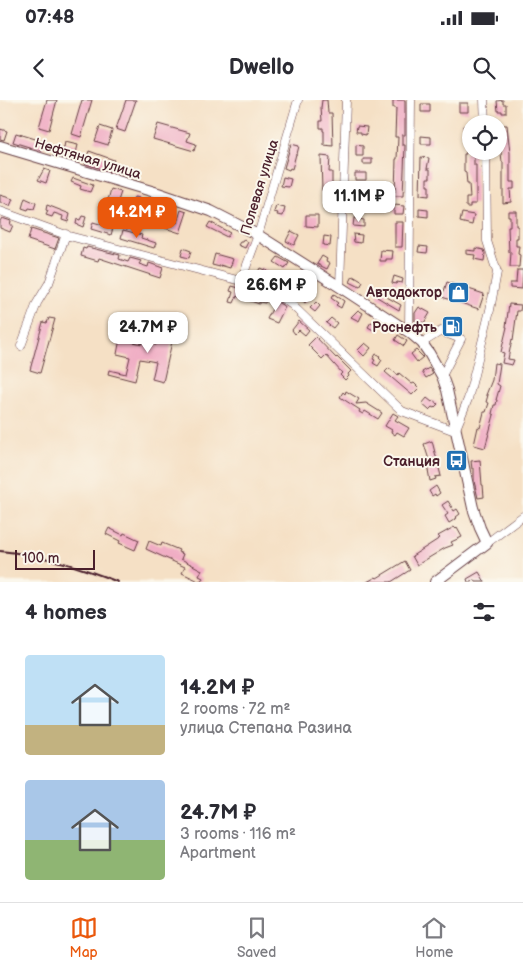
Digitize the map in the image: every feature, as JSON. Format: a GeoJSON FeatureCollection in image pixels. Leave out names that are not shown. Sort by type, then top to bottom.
{"type":"FeatureCollection","features":[{"type":"Feature","properties":{"kind":"main road","name":"Нефтяная улица"},"geometry":{"type":"LineString","coordinates":[[0,146],[211,211],[258,235],[409,332],[422,343],[442,376],[447,390],[472,508],[487,543]]}},
{"type":"Feature","properties":{"kind":"main road"},"geometry":{"type":"LineString","coordinates":[[435,582],[487,543]]}},
{"type":"Feature","properties":{"kind":"street","name":"Полевая улица"},"geometry":{"type":"LineString","coordinates":[[241,281],[258,235],[298,100]]}},
{"type":"Feature","properties":{"kind":"street"},"geometry":{"type":"LineString","coordinates":[[340,287],[346,100]]}},
{"type":"Feature","properties":{"kind":"street"},"geometry":{"type":"LineString","coordinates":[[409,332],[411,100]]}},
{"type":"Feature","properties":{"kind":"street"},"geometry":{"type":"LineString","coordinates":[[484,100],[485,115]]}},
{"type":"Feature","properties":{"kind":"street"},"geometry":{"type":"LineString","coordinates":[[0,211],[66,234],[268,289],[292,305],[402,411],[455,431],[468,399],[490,310],[497,272],[487,241],[486,160]]}},
{"type":"Feature","properties":{"kind":"street"},"geometry":{"type":"LineString","coordinates":[[21,346],[38,303],[49,283],[66,234]]}},
{"type":"Feature","properties":{"kind":"street"},"geometry":{"type":"LineString","coordinates":[[422,343],[442,331],[461,339],[442,376]]}},
{"type":"Feature","properties":{"kind":"street"},"geometry":{"type":"LineString","coordinates":[[487,543],[523,516]]}},
{"type":"Feature","properties":{"kind":"building"},"geometry":{"type":"Polygon","coordinates":[[[47,100],[57,100],[49,130],[39,127],[47,100]]]}},
{"type":"Feature","properties":{"kind":"building"},"geometry":{"type":"Polygon","coordinates":[[[82,100],[92,100],[81,137],[72,134],[82,100]]]}},
{"type":"Feature","properties":{"kind":"building"},"geometry":{"type":"Polygon","coordinates":[[[126,100],[136,100],[125,132],[116,129],[126,100]]]}},
{"type":"Feature","properties":{"kind":"building"},"geometry":{"type":"Polygon","coordinates":[[[322,100],[327,100],[328,113],[332,113],[333,146],[324,145],[324,131],[323,128],[320,128],[322,100]]]}},
{"type":"Feature","properties":{"kind":"building"},"geometry":{"type":"Polygon","coordinates":[[[393,100],[405,100],[405,135],[402,135],[402,145],[405,145],[403,196],[393,196],[393,192],[395,192],[398,137],[395,137],[396,108],[393,108],[393,100]]]}},
{"type":"Feature","properties":{"kind":"building"},"geometry":{"type":"Polygon","coordinates":[[[503,100],[503,104],[506,104],[506,113],[498,111],[497,101],[503,100]]]}},
{"type":"Feature","properties":{"kind":"building"},"geometry":{"type":"Polygon","coordinates":[[[459,103],[468,103],[468,112],[459,112],[459,103]]]}},
{"type":"Feature","properties":{"kind":"building"},"geometry":{"type":"Polygon","coordinates":[[[421,104],[430,104],[430,112],[421,112],[421,104]]]}},
{"type":"Feature","properties":{"kind":"building"},"geometry":{"type":"Polygon","coordinates":[[[158,124],[190,133],[187,141],[196,144],[194,151],[153,139],[158,124]]]}},
{"type":"Feature","properties":{"kind":"building"},"geometry":{"type":"Polygon","coordinates":[[[507,125],[510,153],[510,182],[514,182],[514,189],[510,189],[511,202],[503,203],[503,162],[502,160],[507,160],[507,125]]]}},
{"type":"Feature","properties":{"kind":"building"},"geometry":{"type":"Polygon","coordinates":[[[100,126],[112,130],[108,145],[95,141],[100,126]]]}},
{"type":"Feature","properties":{"kind":"building"},"geometry":{"type":"Polygon","coordinates":[[[357,126],[367,127],[366,135],[356,132],[357,126]]]}},
{"type":"Feature","properties":{"kind":"building"},"geometry":{"type":"Polygon","coordinates":[[[0,129],[7,131],[4,140],[0,139],[0,129]]]}},
{"type":"Feature","properties":{"kind":"building"},"geometry":{"type":"Polygon","coordinates":[[[16,133],[45,142],[42,151],[13,142],[16,133]]]}},
{"type":"Feature","properties":{"kind":"building"},"geometry":{"type":"Polygon","coordinates":[[[421,136],[431,137],[431,144],[421,144],[421,136]]]}},
{"type":"Feature","properties":{"kind":"building"},"geometry":{"type":"Polygon","coordinates":[[[65,142],[78,145],[74,161],[62,157],[65,142]]]}},
{"type":"Feature","properties":{"kind":"building"},"geometry":{"type":"Polygon","coordinates":[[[291,144],[299,146],[292,169],[290,168],[289,170],[284,168],[291,144]]]}},
{"type":"Feature","properties":{"kind":"building"},"geometry":{"type":"Polygon","coordinates":[[[356,145],[363,146],[363,156],[356,156],[356,145]]]}},
{"type":"Feature","properties":{"kind":"building"},"geometry":{"type":"Polygon","coordinates":[[[89,151],[114,160],[112,164],[134,171],[131,177],[85,164],[89,151]]]}},
{"type":"Feature","properties":{"kind":"building"},"geometry":{"type":"Polygon","coordinates":[[[321,156],[330,157],[329,172],[332,172],[332,191],[322,191],[321,156]]]}},
{"type":"Feature","properties":{"kind":"building"},"geometry":{"type":"Polygon","coordinates":[[[421,157],[429,158],[427,169],[430,169],[430,178],[427,178],[427,186],[429,186],[429,196],[420,195],[421,157]]]}},
{"type":"Feature","properties":{"kind":"building"},"geometry":{"type":"Polygon","coordinates":[[[363,159],[372,159],[372,164],[363,164],[363,159]]]}},
{"type":"Feature","properties":{"kind":"building"},"geometry":{"type":"Polygon","coordinates":[[[464,160],[474,160],[474,165],[476,165],[476,204],[470,204],[470,207],[466,207],[466,198],[470,198],[469,184],[467,184],[466,173],[464,172],[464,160]]]}},
{"type":"Feature","properties":{"kind":"building"},"geometry":{"type":"Polygon","coordinates":[[[44,169],[50,171],[46,183],[38,180],[44,169]]]}},
{"type":"Feature","properties":{"kind":"building"},"geometry":{"type":"Polygon","coordinates":[[[355,173],[366,173],[366,180],[355,180],[355,173]]]}},
{"type":"Feature","properties":{"kind":"building"},"geometry":{"type":"Polygon","coordinates":[[[283,177],[291,179],[289,187],[281,186],[283,177]]]}},
{"type":"Feature","properties":{"kind":"building"},"geometry":{"type":"Polygon","coordinates":[[[73,178],[93,185],[90,192],[80,189],[81,186],[71,182],[73,178]]]}},
{"type":"Feature","properties":{"kind":"building"},"geometry":{"type":"Polygon","coordinates":[[[111,189],[121,192],[116,207],[107,204],[111,189]]]}},
{"type":"Feature","properties":{"kind":"building"},"geometry":{"type":"Polygon","coordinates":[[[0,195],[13,199],[10,206],[0,202],[0,195]]]}},
{"type":"Feature","properties":{"kind":"building"},"geometry":{"type":"Polygon","coordinates":[[[134,197],[139,198],[136,207],[131,205],[134,197]]]}},
{"type":"Feature","properties":{"kind":"building"},"geometry":{"type":"Polygon","coordinates":[[[25,198],[36,203],[34,209],[22,208],[25,198]]]}},
{"type":"Feature","properties":{"kind":"building"},"geometry":{"type":"Polygon","coordinates":[[[149,200],[155,203],[152,213],[145,211],[149,200]]]}},
{"type":"Feature","properties":{"kind":"building"},"geometry":{"type":"Polygon","coordinates":[[[47,205],[70,214],[68,222],[62,220],[63,216],[54,213],[52,217],[46,215],[48,211],[46,210],[47,205]]]}},
{"type":"Feature","properties":{"kind":"building"},"geometry":{"type":"Polygon","coordinates":[[[394,205],[404,206],[403,214],[394,214],[394,205]]]}},
{"type":"Feature","properties":{"kind":"building"},"geometry":{"type":"Polygon","coordinates":[[[276,206],[285,208],[283,216],[277,215],[278,213],[274,212],[276,206]]]}},
{"type":"Feature","properties":{"kind":"building"},"geometry":{"type":"Polygon","coordinates":[[[419,209],[428,210],[428,217],[419,216],[419,209]]]}},
{"type":"Feature","properties":{"kind":"building"},"geometry":{"type":"Polygon","coordinates":[[[181,210],[187,212],[180,233],[165,228],[168,220],[177,223],[181,210]]]}},
{"type":"Feature","properties":{"kind":"building"},"geometry":{"type":"Polygon","coordinates":[[[508,211],[516,211],[518,238],[516,238],[516,246],[519,246],[519,267],[510,267],[511,252],[509,252],[508,227],[510,227],[510,216],[508,216],[508,211]]]}},
{"type":"Feature","properties":{"kind":"building"},"geometry":{"type":"Polygon","coordinates":[[[462,213],[474,215],[472,225],[460,222],[462,213]]]}},
{"type":"Feature","properties":{"kind":"building"},"geometry":{"type":"Polygon","coordinates":[[[306,215],[318,215],[318,227],[306,226],[306,215]]]}},
{"type":"Feature","properties":{"kind":"building"},"geometry":{"type":"Polygon","coordinates":[[[82,216],[86,217],[83,227],[76,224],[77,219],[80,220],[82,216]]]}},
{"type":"Feature","properties":{"kind":"building"},"geometry":{"type":"Polygon","coordinates":[[[2,218],[11,221],[10,225],[13,225],[10,232],[0,228],[2,218]]]}},
{"type":"Feature","properties":{"kind":"building"},"geometry":{"type":"Polygon","coordinates":[[[354,218],[364,220],[364,227],[353,226],[354,218]]]}},
{"type":"Feature","properties":{"kind":"building"},"geometry":{"type":"Polygon","coordinates":[[[93,222],[113,228],[111,235],[91,229],[93,222]]]}},
{"type":"Feature","properties":{"kind":"building"},"geometry":{"type":"Polygon","coordinates":[[[210,222],[230,233],[227,237],[207,227],[210,222]]]}},
{"type":"Feature","properties":{"kind":"building"},"geometry":{"type":"Polygon","coordinates":[[[395,222],[403,222],[402,247],[395,247],[395,222]]]}},
{"type":"Feature","properties":{"kind":"building"},"geometry":{"type":"Polygon","coordinates":[[[31,229],[59,238],[55,249],[28,240],[31,229]]]}},
{"type":"Feature","properties":{"kind":"building"},"geometry":{"type":"Polygon","coordinates":[[[123,230],[142,235],[141,238],[156,243],[154,248],[121,238],[123,230]]]}},
{"type":"Feature","properties":{"kind":"building"},"geometry":{"type":"Polygon","coordinates":[[[291,231],[299,235],[294,245],[286,241],[291,231]]]}},
{"type":"Feature","properties":{"kind":"building"},"geometry":{"type":"Polygon","coordinates":[[[353,234],[362,235],[361,243],[354,242],[353,234]]]}},
{"type":"Feature","properties":{"kind":"building"},"geometry":{"type":"Polygon","coordinates":[[[324,236],[331,237],[330,246],[323,245],[324,236]]]}},
{"type":"Feature","properties":{"kind":"building"},"geometry":{"type":"Polygon","coordinates":[[[244,239],[248,242],[245,248],[238,245],[244,239]]]}},
{"type":"Feature","properties":{"kind":"building"},"geometry":{"type":"Polygon","coordinates":[[[419,246],[428,247],[427,253],[418,252],[419,246]]]}},
{"type":"Feature","properties":{"kind":"building"},"geometry":{"type":"Polygon","coordinates":[[[87,247],[120,255],[119,259],[128,262],[130,258],[141,261],[139,264],[148,267],[149,263],[163,268],[160,278],[99,258],[98,261],[81,256],[83,248],[86,249],[87,247]]]}},
{"type":"Feature","properties":{"kind":"building"},"geometry":{"type":"Polygon","coordinates":[[[183,248],[191,251],[189,258],[181,256],[183,248]]]}},
{"type":"Feature","properties":{"kind":"building"},"geometry":{"type":"Polygon","coordinates":[[[475,248],[484,250],[484,261],[474,259],[475,255],[466,254],[466,250],[475,251],[475,248]]]}},
{"type":"Feature","properties":{"kind":"building"},"geometry":{"type":"Polygon","coordinates":[[[381,250],[393,251],[392,259],[380,261],[381,250]]]}},
{"type":"Feature","properties":{"kind":"building"},"geometry":{"type":"Polygon","coordinates":[[[215,254],[233,259],[230,268],[212,265],[215,254]]]}},
{"type":"Feature","properties":{"kind":"building"},"geometry":{"type":"Polygon","coordinates":[[[322,256],[330,263],[327,269],[317,264],[322,256]]]}},
{"type":"Feature","properties":{"kind":"building"},"geometry":{"type":"Polygon","coordinates":[[[278,257],[289,263],[285,269],[274,262],[278,257]]]}},
{"type":"Feature","properties":{"kind":"building"},"geometry":{"type":"Polygon","coordinates":[[[260,268],[267,271],[264,280],[258,277],[260,268]]]}},
{"type":"Feature","properties":{"kind":"building"},"geometry":{"type":"Polygon","coordinates":[[[517,270],[523,270],[522,289],[510,288],[510,283],[516,283],[517,270]]]}},
{"type":"Feature","properties":{"kind":"building"},"geometry":{"type":"Polygon","coordinates":[[[275,275],[282,277],[280,284],[274,280],[275,275]]]}},
{"type":"Feature","properties":{"kind":"building"},"geometry":{"type":"Polygon","coordinates":[[[353,276],[363,282],[360,287],[350,282],[353,276]]]}},
{"type":"Feature","properties":{"kind":"building"},"geometry":{"type":"Polygon","coordinates":[[[394,276],[403,279],[402,283],[392,283],[394,276]]]}},
{"type":"Feature","properties":{"kind":"building"},"geometry":{"type":"Polygon","coordinates":[[[447,282],[484,294],[479,309],[442,297],[447,282]]]}},
{"type":"Feature","properties":{"kind":"building"},"geometry":{"type":"Polygon","coordinates":[[[295,283],[311,295],[305,303],[290,289],[295,283]]]}},
{"type":"Feature","properties":{"kind":"building"},"geometry":{"type":"Polygon","coordinates":[[[232,286],[268,296],[265,303],[259,302],[259,304],[237,296],[234,303],[230,302],[233,292],[230,291],[232,286]]]}},
{"type":"Feature","properties":{"kind":"building"},"geometry":{"type":"Polygon","coordinates":[[[382,290],[387,293],[385,296],[401,305],[399,310],[377,297],[382,290]]]}},
{"type":"Feature","properties":{"kind":"building"},"geometry":{"type":"Polygon","coordinates":[[[334,294],[344,301],[341,308],[331,298],[334,294]]]}},
{"type":"Feature","properties":{"kind":"building"},"geometry":{"type":"Polygon","coordinates":[[[276,301],[285,307],[277,323],[267,319],[276,301]]]}},
{"type":"Feature","properties":{"kind":"building"},"geometry":{"type":"Polygon","coordinates":[[[316,302],[320,306],[315,312],[310,308],[316,302]]]}},
{"type":"Feature","properties":{"kind":"building"},"geometry":{"type":"Polygon","coordinates":[[[509,304],[521,305],[520,311],[517,311],[508,359],[514,360],[512,365],[502,363],[504,353],[501,352],[507,327],[509,304]]]}},
{"type":"Feature","properties":{"kind":"building"},"geometry":{"type":"Polygon","coordinates":[[[419,307],[430,313],[424,323],[422,322],[420,325],[415,321],[415,313],[419,307]]]}},
{"type":"Feature","properties":{"kind":"building"},"geometry":{"type":"Polygon","coordinates":[[[358,310],[363,313],[359,321],[351,317],[358,310]]]}},
{"type":"Feature","properties":{"kind":"building"},"geometry":{"type":"Polygon","coordinates":[[[168,317],[177,319],[163,382],[152,379],[156,362],[140,359],[135,381],[108,374],[109,370],[126,374],[130,357],[117,354],[120,339],[156,345],[157,340],[162,341],[168,317]]]}},
{"type":"Feature","properties":{"kind":"building"},"geometry":{"type":"Polygon","coordinates":[[[49,318],[55,319],[40,373],[30,370],[43,322],[47,323],[49,318]]]}},
{"type":"Feature","properties":{"kind":"building"},"geometry":{"type":"Polygon","coordinates":[[[331,318],[337,323],[333,328],[326,323],[331,318]]]}},
{"type":"Feature","properties":{"kind":"building"},"geometry":{"type":"Polygon","coordinates":[[[375,320],[380,323],[375,331],[368,327],[375,320]]]}},
{"type":"Feature","properties":{"kind":"building"},"geometry":{"type":"Polygon","coordinates":[[[299,321],[309,330],[305,335],[299,330],[295,334],[292,330],[299,321]]]}},
{"type":"Feature","properties":{"kind":"building"},"geometry":{"type":"Polygon","coordinates":[[[398,335],[407,341],[404,346],[395,340],[398,335]]]}},
{"type":"Feature","properties":{"kind":"building"},"geometry":{"type":"Polygon","coordinates":[[[316,337],[351,371],[345,380],[340,375],[342,373],[326,355],[322,359],[308,345],[316,337]]]}},
{"type":"Feature","properties":{"kind":"building"},"geometry":{"type":"Polygon","coordinates":[[[365,343],[371,348],[364,356],[358,350],[365,343]]]}},
{"type":"Feature","properties":{"kind":"building"},"geometry":{"type":"Polygon","coordinates":[[[416,350],[423,357],[417,362],[411,354],[416,350]]]}},
{"type":"Feature","properties":{"kind":"building"},"geometry":{"type":"Polygon","coordinates":[[[376,354],[382,360],[378,366],[373,363],[376,354]]]}},
{"type":"Feature","properties":{"kind":"building"},"geometry":{"type":"Polygon","coordinates":[[[494,363],[500,364],[497,384],[500,386],[485,448],[474,445],[478,427],[480,428],[484,412],[486,412],[489,403],[486,402],[488,395],[486,395],[492,380],[494,363]]]}},
{"type":"Feature","properties":{"kind":"building"},"geometry":{"type":"Polygon","coordinates":[[[389,368],[419,388],[412,395],[385,372],[389,368]]]}},
{"type":"Feature","properties":{"kind":"building"},"geometry":{"type":"Polygon","coordinates":[[[429,368],[433,374],[426,378],[422,372],[429,368]]]}},
{"type":"Feature","properties":{"kind":"building"},"geometry":{"type":"Polygon","coordinates":[[[346,391],[359,399],[356,404],[366,403],[382,413],[378,419],[365,411],[363,414],[359,412],[360,410],[340,397],[346,391]]]}},
{"type":"Feature","properties":{"kind":"building"},"geometry":{"type":"Polygon","coordinates":[[[427,398],[438,404],[429,410],[422,404],[427,398]]]}},
{"type":"Feature","properties":{"kind":"building"},"geometry":{"type":"Polygon","coordinates":[[[393,413],[398,416],[395,420],[409,428],[404,436],[397,432],[395,435],[391,432],[392,430],[385,426],[393,413]]]}},
{"type":"Feature","properties":{"kind":"building"},"geometry":{"type":"Polygon","coordinates":[[[432,441],[441,476],[435,477],[436,479],[430,481],[427,464],[430,463],[424,444],[432,441]]]}},
{"type":"Feature","properties":{"kind":"building"},"geometry":{"type":"Polygon","coordinates":[[[480,460],[484,497],[478,498],[471,461],[480,460]]]}},
{"type":"Feature","properties":{"kind":"building"},"geometry":{"type":"Polygon","coordinates":[[[436,486],[440,493],[432,496],[429,491],[436,486]]]}},
{"type":"Feature","properties":{"kind":"building"},"geometry":{"type":"Polygon","coordinates":[[[448,501],[454,511],[457,509],[460,514],[449,523],[445,516],[448,514],[442,505],[448,501]]]}},
{"type":"Feature","properties":{"kind":"building"},"geometry":{"type":"Polygon","coordinates":[[[454,527],[457,528],[462,537],[451,542],[453,545],[417,565],[412,556],[440,538],[438,536],[454,527]]]}},
{"type":"Feature","properties":{"kind":"building"},"geometry":{"type":"Polygon","coordinates":[[[109,528],[139,540],[135,550],[119,543],[120,541],[106,534],[109,528]]]}},
{"type":"Feature","properties":{"kind":"building"},"geometry":{"type":"Polygon","coordinates":[[[149,541],[161,546],[162,543],[179,550],[178,552],[183,554],[181,559],[202,570],[199,576],[203,578],[201,582],[182,573],[185,567],[146,549],[149,541]]]}},
{"type":"Feature","properties":{"kind":"building"},"geometry":{"type":"Polygon","coordinates":[[[405,561],[410,570],[391,582],[367,582],[377,578],[405,561]]]}},
{"type":"Feature","properties":{"kind":"building"},"geometry":{"type":"Polygon","coordinates":[[[479,572],[485,582],[476,582],[475,580],[468,582],[467,579],[479,572]]]}},
{"type":"Feature","properties":{"kind":"railway"},"geometry":{"type":"LineString","coordinates":[[0,551],[31,555],[60,562],[118,582]]}},
{"type":"Feature","properties":{"kind":"place","name":"Автодоктор"},"geometry":{"type":"Point","coordinates":[458,292]}},
{"type":"Feature","properties":{"kind":"place","name":"Роснефть"},"geometry":{"type":"Point","coordinates":[453,327]}},
{"type":"Feature","properties":{"kind":"place","name":"Станция"},"geometry":{"type":"Point","coordinates":[456,461]}}]}
